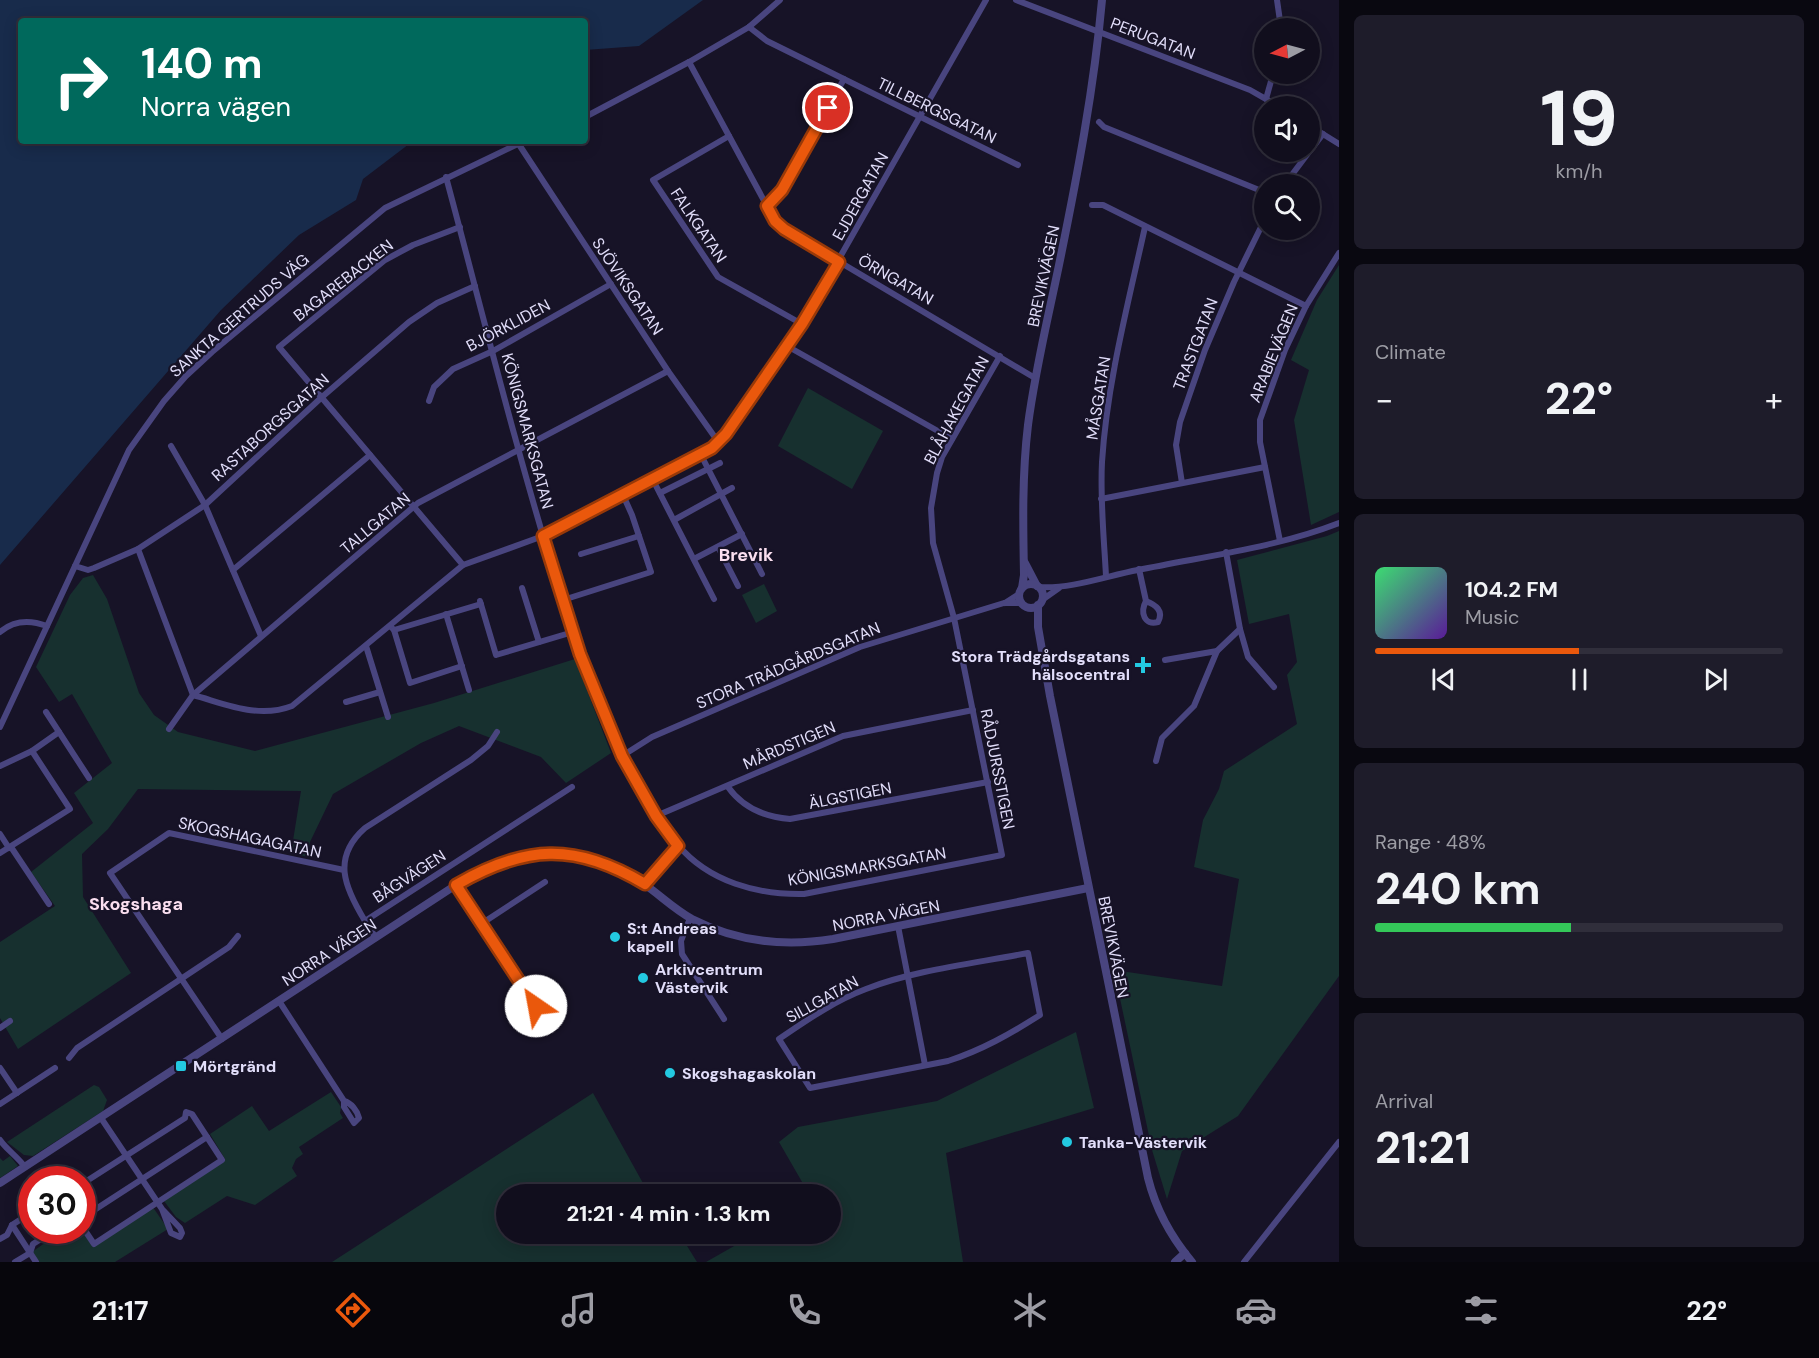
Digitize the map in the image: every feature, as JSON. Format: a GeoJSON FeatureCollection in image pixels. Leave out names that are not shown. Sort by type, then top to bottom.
{"type":"FeatureCollection","features":[{"type":"Feature","properties":{"kind":"street"},"geometry":{"type":"LineString","coordinates":[[588,115],[749,27],[780,0]]}},
{"type":"Feature","properties":{"kind":"street","name":"EJDERGATAN"},"geometry":{"type":"LineString","coordinates":[[193,695],[257,712],[281,710],[303,698],[366,646],[392,628],[463,565],[543,536],[701,455],[719,443],[802,324],[986,0]]}},
{"type":"Feature","properties":{"kind":"street","name":"PERUGATAN"},"geometry":{"type":"LineString","coordinates":[[1016,0],[1261,96]]}},
{"type":"Feature","properties":{"kind":"street","name":"BREVIKVÄGEN"},"geometry":{"type":"LineString","coordinates":[[1021,591],[1024,558],[1022,531],[1024,467],[1028,424],[1035,378],[1077,177],[1102,0]]}},
{"type":"Feature","properties":{"kind":"street"},"geometry":{"type":"LineString","coordinates":[[1277,0],[1280,18]]}},
{"type":"Feature","properties":{"kind":"street","name":"TILLBERGSGATAN"},"geometry":{"type":"LineString","coordinates":[[749,27],[767,41],[1018,165]]}},
{"type":"Feature","properties":{"kind":"street","name":"ÖRNGATAN"},"geometry":{"type":"LineString","coordinates":[[688,62],[775,221],[784,229],[1035,378]]}},
{"type":"Feature","properties":{"kind":"street"},"geometry":{"type":"LineString","coordinates":[[767,206],[782,190],[844,79]]}},
{"type":"Feature","properties":{"kind":"street"},"geometry":{"type":"LineString","coordinates":[[1099,122],[1104,127],[1254,188]]}},
{"type":"Feature","properties":{"kind":"street"},"geometry":{"type":"LineString","coordinates":[[1320,132],[1339,144]]}},
{"type":"Feature","properties":{"kind":"street"},"geometry":{"type":"LineString","coordinates":[[1320,138],[1323,134]]}},
{"type":"Feature","properties":{"kind":"street","name":"FALKGATAN"},"geometry":{"type":"LineString","coordinates":[[729,136],[653,180],[718,277],[802,324]]}},
{"type":"Feature","properties":{"kind":"street","name":"SANKTA GERTRUDS VÄG"},"geometry":{"type":"LineString","coordinates":[[0,727],[129,450],[164,401],[186,376],[372,217],[395,202],[517,144]]}},
{"type":"Feature","properties":{"kind":"street","name":"SJÖVIKSGATAN"},"geometry":{"type":"LineString","coordinates":[[522,144],[610,284],[719,443]]}},
{"type":"Feature","properties":{"kind":"street","name":"KÖNIGSMARKSGATAN"},"geometry":{"type":"LineString","coordinates":[[446,177],[543,536],[580,654],[622,756],[656,816],[678,846],[695,861],[728,881],[745,888],[781,894],[804,894],[1002,855]]}},
{"type":"Feature","properties":{"kind":"street"},"geometry":{"type":"LineString","coordinates":[[1092,205],[1103,205],[1305,306]]}},
{"type":"Feature","properties":{"kind":"street","name":"BAGAREBACKEN"},"geometry":{"type":"LineString","coordinates":[[322,397],[279,347],[385,260],[413,245],[460,227]]}},
{"type":"Feature","properties":{"kind":"street","name":"MÅSGATAN"},"geometry":{"type":"LineString","coordinates":[[1106,576],[1101,499],[1106,422],[1144,227]]}},
{"type":"Feature","properties":{"kind":"street","name":"TRASTGATAN"},"geometry":{"type":"LineString","coordinates":[[1182,483],[1176,445],[1180,422],[1205,350],[1254,240]]}},
{"type":"Feature","properties":{"kind":"street","name":"ARABIEVÄGEN"},"geometry":{"type":"LineString","coordinates":[[1281,541],[1260,442],[1260,420],[1285,350],[1305,306],[1339,253]]}},
{"type":"Feature","properties":{"kind":"street","name":"BJÖRKLIDEN"},"geometry":{"type":"LineString","coordinates":[[429,401],[434,387],[453,369],[493,351],[610,284]]}},
{"type":"Feature","properties":{"kind":"street","name":"RASTABORGSGATAN"},"geometry":{"type":"LineString","coordinates":[[75,567],[88,570],[138,549],[205,504],[322,397],[423,312],[475,286]]}},
{"type":"Feature","properties":{"kind":"street"},"geometry":{"type":"LineString","coordinates":[[788,346],[952,440]]}},
{"type":"Feature","properties":{"kind":"street","name":"BLÅHAKEGATAN"},"geometry":{"type":"LineString","coordinates":[[954,618],[933,543],[931,508],[936,473],[942,457],[1000,356]]}},
{"type":"Feature","properties":{"kind":"street","name":"TALLGATAN"},"geometry":{"type":"LineString","coordinates":[[169,729],[193,695],[414,507],[668,371]]}},
{"type":"Feature","properties":{"kind":"street"},"geometry":{"type":"LineString","coordinates":[[322,397],[463,565]]}},
{"type":"Feature","properties":{"kind":"street"},"geometry":{"type":"LineString","coordinates":[[171,446],[205,504],[261,636]]}},
{"type":"Feature","properties":{"kind":"street"},"geometry":{"type":"LineString","coordinates":[[233,570],[370,454]]}},
{"type":"Feature","properties":{"kind":"street"},"geometry":{"type":"LineString","coordinates":[[701,455],[762,574]]}},
{"type":"Feature","properties":{"kind":"street"},"geometry":{"type":"LineString","coordinates":[[660,493],[720,463]]}},
{"type":"Feature","properties":{"kind":"street"},"geometry":{"type":"LineString","coordinates":[[1101,499],[1265,467]]}},
{"type":"Feature","properties":{"kind":"street"},"geometry":{"type":"LineString","coordinates":[[653,480],[714,598]]}},
{"type":"Feature","properties":{"kind":"street"},"geometry":{"type":"LineString","coordinates":[[674,520],[732,488]]}},
{"type":"Feature","properties":{"kind":"street"},"geometry":{"type":"LineString","coordinates":[[563,600],[651,572],[623,495]]}},
{"type":"Feature","properties":{"kind":"street"},"geometry":{"type":"LineString","coordinates":[[1060,588],[1032,608],[1024,605],[1021,591],[1029,584],[1038,587],[1060,588],[1106,576],[1281,541],[1310,534],[1339,523]]}},
{"type":"Feature","properties":{"kind":"street"},"geometry":{"type":"LineString","coordinates":[[694,559],[742,534]]}},
{"type":"Feature","properties":{"kind":"street"},"geometry":{"type":"LineString","coordinates":[[581,555],[639,536]]}},
{"type":"Feature","properties":{"kind":"street"},"geometry":{"type":"LineString","coordinates":[[718,547],[738,586]]}},
{"type":"Feature","properties":{"kind":"street"},"geometry":{"type":"LineString","coordinates":[[138,549],[193,695]]}},
{"type":"Feature","properties":{"kind":"street"},"geometry":{"type":"LineString","coordinates":[[1226,552],[1240,629],[1248,657],[1274,687]]}},
{"type":"Feature","properties":{"kind":"street","name":"BREVIKVÄGEN"},"geometry":{"type":"LineString","coordinates":[[1024,558],[1038,587]]}},
{"type":"Feature","properties":{"kind":"street"},"geometry":{"type":"LineString","coordinates":[[1139,569],[1146,601]]}},
{"type":"Feature","properties":{"kind":"street"},"geometry":{"type":"LineString","coordinates":[[1038,587],[1042,591],[1040,602]]}},
{"type":"Feature","properties":{"kind":"street"},"geometry":{"type":"LineString","coordinates":[[522,588],[539,642]]}},
{"type":"Feature","properties":{"kind":"street","name":"STORA TRÄDGÅRDSGATAN"},"geometry":{"type":"LineString","coordinates":[[622,756],[652,737],[860,647],[1004,603],[1021,591]]}},
{"type":"Feature","properties":{"kind":"street","name":"BREVIKVÄGEN"},"geometry":{"type":"LineString","coordinates":[[1040,602],[1038,627],[1088,888],[1148,1178],[1162,1217],[1192,1262]]}},
{"type":"Feature","properties":{"kind":"street","name":"EJDERGATAN"},"geometry":{"type":"LineString","coordinates":[[392,628],[480,603],[496,656],[573,632]]}},
{"type":"Feature","properties":{"kind":"street","name":"STORA TRÄDGÅRDSGATAN"},"geometry":{"type":"LineString","coordinates":[[1004,603],[1024,605]]}},
{"type":"Feature","properties":{"kind":"street","name":"BREVIKVÄGEN"},"geometry":{"type":"LineString","coordinates":[[1024,605],[1038,627]]}},
{"type":"Feature","properties":{"kind":"street"},"geometry":{"type":"LineString","coordinates":[[446,614],[469,690]]}},
{"type":"Feature","properties":{"kind":"street","name":"RÅDJURSSTIGEN"},"geometry":{"type":"LineString","coordinates":[[954,618],[1002,855]]}},
{"type":"Feature","properties":{"kind":"street"},"geometry":{"type":"LineString","coordinates":[[0,632],[18,622],[32,622],[47,626]]}},
{"type":"Feature","properties":{"kind":"street"},"geometry":{"type":"LineString","coordinates":[[392,628],[410,683],[462,666]]}},
{"type":"Feature","properties":{"kind":"street"},"geometry":{"type":"LineString","coordinates":[[1156,761],[1162,738],[1194,706],[1217,651],[1240,629]]}},
{"type":"Feature","properties":{"kind":"street"},"geometry":{"type":"LineString","coordinates":[[366,646],[388,717]]}},
{"type":"Feature","properties":{"kind":"street"},"geometry":{"type":"LineString","coordinates":[[1165,660],[1217,651]]}},
{"type":"Feature","properties":{"kind":"street"},"geometry":{"type":"LineString","coordinates":[[346,702],[380,692]]}},
{"type":"Feature","properties":{"kind":"street","name":"MÅRDSTIGEN"},"geometry":{"type":"LineString","coordinates":[[656,816],[843,736],[973,710]]}},
{"type":"Feature","properties":{"kind":"street"},"geometry":{"type":"LineString","coordinates":[[46,712],[89,778]]}},
{"type":"Feature","properties":{"kind":"street"},"geometry":{"type":"LineString","coordinates":[[0,766],[32,751],[59,732]]}},
{"type":"Feature","properties":{"kind":"street"},"geometry":{"type":"LineString","coordinates":[[344,870],[349,850],[358,835],[471,760],[488,746],[497,732]]}},
{"type":"Feature","properties":{"kind":"street"},"geometry":{"type":"LineString","coordinates":[[0,853],[70,809],[32,751]]}},
{"type":"Feature","properties":{"kind":"street","name":"ÄLGSTIGEN"},"geometry":{"type":"LineString","coordinates":[[728,787],[736,798],[754,811],[790,819],[988,782]]}},
{"type":"Feature","properties":{"kind":"street","name":"BÅGVÄGEN"},"geometry":{"type":"LineString","coordinates":[[344,870],[348,890],[365,921],[572,787]]}},
{"type":"Feature","properties":{"kind":"street","name":"SKOGSHAGAGATAN"},"geometry":{"type":"LineString","coordinates":[[222,1039],[110,873],[169,833],[344,870]]}},
{"type":"Feature","properties":{"kind":"street"},"geometry":{"type":"LineString","coordinates":[[0,834],[49,904]]}},
{"type":"Feature","properties":{"kind":"street"},"geometry":{"type":"LineString","coordinates":[[645,884],[678,846]]}},
{"type":"Feature","properties":{"kind":"street","name":"NORRA VÄGEN"},"geometry":{"type":"LineString","coordinates":[[27,1166],[456,885],[489,867],[512,859],[561,854],[604,863],[645,884],[690,918],[719,932],[777,943],[816,942],[1088,888]]}},
{"type":"Feature","properties":{"kind":"street"},"geometry":{"type":"LineString","coordinates":[[482,924],[545,882]]}},
{"type":"Feature","properties":{"kind":"street"},"geometry":{"type":"LineString","coordinates":[[456,885],[523,987]]}},
{"type":"Feature","properties":{"kind":"street"},"geometry":{"type":"LineString","coordinates":[[690,918],[681,941],[682,954],[724,1019]]}},
{"type":"Feature","properties":{"kind":"street"},"geometry":{"type":"LineString","coordinates":[[365,921],[376,938]]}},
{"type":"Feature","properties":{"kind":"street"},"geometry":{"type":"LineString","coordinates":[[898,926],[925,1065],[948,1061],[987,1047],[1040,1016],[1028,953],[908,976]]}},
{"type":"Feature","properties":{"kind":"street"},"geometry":{"type":"LineString","coordinates":[[69,1058],[77,1048],[229,947],[238,936]]}},
{"type":"Feature","properties":{"kind":"street","name":"SILLGATAN"},"geometry":{"type":"LineString","coordinates":[[908,976],[847,997],[827,1007],[779,1039],[810,1088],[925,1065]]}},
{"type":"Feature","properties":{"kind":"street"},"geometry":{"type":"LineString","coordinates":[[279,1001],[344,1101]]}},
{"type":"Feature","properties":{"kind":"street"},"geometry":{"type":"LineString","coordinates":[[0,1028],[10,1021]]}},
{"type":"Feature","properties":{"kind":"street"},"geometry":{"type":"LineString","coordinates":[[0,1068],[16,1093]]}},
{"type":"Feature","properties":{"kind":"street"},"geometry":{"type":"LineString","coordinates":[[0,1104],[55,1068]]}},
{"type":"Feature","properties":{"kind":"street"},"geometry":{"type":"LineString","coordinates":[[96,1175],[185,1118],[186,1112],[192,1114],[222,1160],[96,1243]]}},
{"type":"Feature","properties":{"kind":"street"},"geometry":{"type":"LineString","coordinates":[[101,1118],[162,1209]]}},
{"type":"Feature","properties":{"kind":"street"},"geometry":{"type":"LineString","coordinates":[[96,1209],[207,1137]]}},
{"type":"Feature","properties":{"kind":"street"},"geometry":{"type":"LineString","coordinates":[[0,1140],[18,1156],[24,1166]]}},
{"type":"Feature","properties":{"kind":"street"},"geometry":{"type":"LineString","coordinates":[[1244,1262],[1339,1142]]}},
{"type":"Feature","properties":{"kind":"street","name":"NORRA VÄGEN"},"geometry":{"type":"LineString","coordinates":[[0,1184],[18,1172]]}},
{"type":"Feature","properties":{"kind":"street"},"geometry":{"type":"LineString","coordinates":[[0,1239],[7,1235],[12,1225],[18,1221]]}},
{"type":"Feature","properties":{"kind":"street"},"geometry":{"type":"LineString","coordinates":[[12,1225],[36,1262]]}},
{"type":"Feature","properties":{"kind":"street"},"geometry":{"type":"LineString","coordinates":[[15,1262],[30,1253],[33,1244]]}},
{"type":"Feature","properties":{"kind":"street"},"geometry":{"type":"LineString","coordinates":[[1175,1262],[1185,1253]]}},
{"type":"Feature","properties":{"kind":"green space"},"geometry":{"type":"Polygon","coordinates":[[[1339,265],[1339,512],[1311,525],[1294,420],[1309,370],[1291,360],[1317,300],[1339,265]]]}},
{"type":"Feature","properties":{"kind":"green space"},"geometry":{"type":"Polygon","coordinates":[[[808,388],[883,431],[852,489],[778,446],[808,388]]]}},
{"type":"Feature","properties":{"kind":"green space"},"geometry":{"type":"Polygon","coordinates":[[[1339,531],[1339,976],[1238,1116],[1182,1151],[1167,1199],[1152,1150],[1114,970],[1222,986],[1239,879],[1194,867],[1203,820],[1219,789],[1224,771],[1297,724],[1287,675],[1297,662],[1289,614],[1249,624],[1237,560],[1339,531]]]}},
{"type":"Feature","properties":{"kind":"green space"},"geometry":{"type":"Polygon","coordinates":[[[93,575],[107,599],[139,693],[154,715],[178,732],[255,751],[434,703],[575,659],[611,753],[566,783],[541,757],[459,726],[421,743],[333,794],[310,842],[308,857],[291,853],[301,791],[138,789],[108,829],[82,854],[83,897],[131,973],[18,1049],[0,1018],[0,942],[55,906],[31,872],[93,823],[74,793],[112,763],[72,694],[59,702],[36,667],[70,595],[83,578],[93,575]]]}},
{"type":"Feature","properties":{"kind":"green space"},"geometry":{"type":"Polygon","coordinates":[[[764,584],[777,611],[756,623],[742,595],[764,584]]]}},
{"type":"Feature","properties":{"kind":"green space"},"geometry":{"type":"Polygon","coordinates":[[[1076,1032],[1094,1108],[946,1153],[963,1262],[706,1262],[738,1244],[841,1244],[841,1184],[803,1184],[779,1142],[798,1127],[937,1101],[1076,1032]]]}},
{"type":"Feature","properties":{"kind":"green space"},"geometry":{"type":"Polygon","coordinates":[[[94,1085],[99,1087],[107,1100],[103,1111],[33,1156],[24,1155],[7,1142],[94,1085]]]}},
{"type":"Feature","properties":{"kind":"green space"},"geometry":{"type":"Polygon","coordinates":[[[331,1092],[341,1107],[340,1113],[343,1118],[299,1147],[303,1154],[296,1159],[292,1168],[297,1176],[255,1205],[227,1196],[185,1223],[176,1217],[164,1201],[225,1159],[210,1134],[252,1106],[269,1131],[331,1092]]]}},
{"type":"Feature","properties":{"kind":"green space"},"geometry":{"type":"Polygon","coordinates":[[[593,1093],[643,1184],[496,1184],[496,1244],[686,1244],[697,1262],[332,1262],[593,1093]]]}},
{"type":"Feature","properties":{"kind":"green space"},"geometry":{"type":"Polygon","coordinates":[[[10,1156],[18,1166],[0,1178],[0,1158],[3,1161],[10,1156]]]}},
{"type":"Feature","properties":{"kind":"green space"},"geometry":{"type":"Polygon","coordinates":[[[152,1206],[168,1229],[115,1262],[39,1262],[32,1252],[43,1244],[91,1244],[92,1246],[152,1206]]]}},
{"type":"Feature","properties":{"kind":"water"},"geometry":{"type":"Polygon","coordinates":[[[0,0],[703,0],[639,46],[588,50],[588,18],[18,18],[18,144],[409,144],[363,179],[356,200],[299,235],[221,310],[0,565],[0,0]]]}},
{"type":"Feature","properties":{"kind":"place","name":"Stora Trädgårdsgatans hälsocentral"},"geometry":{"type":"Point","coordinates":[1143,665]}},
{"type":"Feature","properties":{"kind":"place","name":"S:t Andreas kapell"},"geometry":{"type":"Point","coordinates":[615,937]}},
{"type":"Feature","properties":{"kind":"place","name":"Arkivcentrum Västervik"},"geometry":{"type":"Point","coordinates":[643,978]}},
{"type":"Feature","properties":{"kind":"place","name":"Mörtgränd"},"geometry":{"type":"Point","coordinates":[181,1066]}},
{"type":"Feature","properties":{"kind":"place","name":"Skogshagaskolan"},"geometry":{"type":"Point","coordinates":[670,1073]}},
{"type":"Feature","properties":{"kind":"place","name":"Tanka-Västervik"},"geometry":{"type":"Point","coordinates":[1067,1142]}},
{"type":"Feature","properties":{"kind":"district","name":"Brevik"},"geometry":{"type":"Point","coordinates":[746,555]}},
{"type":"Feature","properties":{"kind":"district","name":"Skogshaga"},"geometry":{"type":"Point","coordinates":[136,904]}},
{"type":"Feature","properties":{"kind":"route"},"geometry":{"type":"LineString","coordinates":[[536,1006],[537,1001],[531,990],[523,987],[456,885],[495,864],[544,854],[579,856],[596,860],[645,884],[678,846],[656,816],[622,756],[580,654],[543,536],[719,443],[802,324],[839,262],[784,229],[775,221],[767,206],[782,190],[828,108]]}}]}
